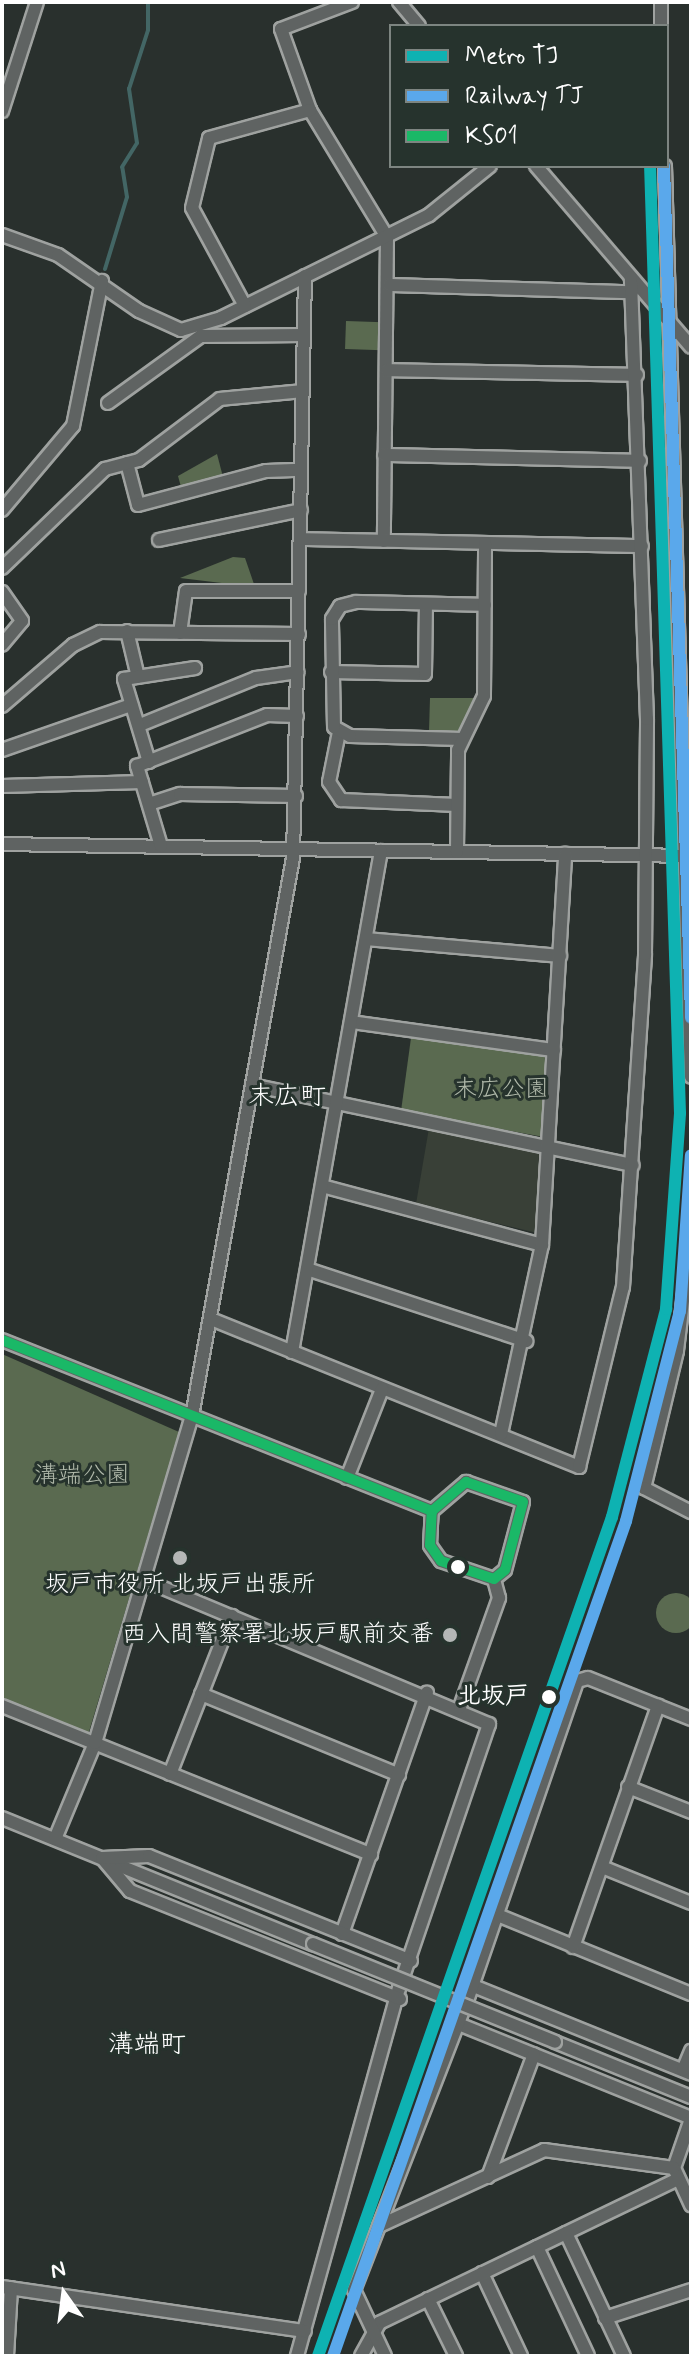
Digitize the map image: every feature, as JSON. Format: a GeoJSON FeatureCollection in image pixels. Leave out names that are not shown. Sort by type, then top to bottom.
{"type":"FeatureCollection","features":[{"type":"Feature","properties":{"kind":"street"},"geometry":{"type":"LineString","coordinates":[[2,111],[37,2]]}},
{"type":"Feature","properties":{"kind":"street"},"geometry":{"type":"LineString","coordinates":[[352,2],[281,29],[310,110],[387,237],[389,285],[384,541]]}},
{"type":"Feature","properties":{"kind":"street"},"geometry":{"type":"LineString","coordinates":[[399,2],[417,24]]}},
{"type":"Feature","properties":{"kind":"street"},"geometry":{"type":"LineString","coordinates":[[661,2],[661,24]]}},
{"type":"Feature","properties":{"kind":"street"},"geometry":{"type":"LineString","coordinates":[[245,306],[192,208],[209,138],[310,110]]}},
{"type":"Feature","properties":{"kind":"street"},"geometry":{"type":"LineString","coordinates":[[2,235],[102,281],[173,330],[245,306],[387,237],[442,207],[488,168]]}},
{"type":"Feature","properties":{"kind":"street"},"geometry":{"type":"LineString","coordinates":[[538,168],[691,347]]}},
{"type":"Feature","properties":{"kind":"street"},"geometry":{"type":"LineString","coordinates":[[665,168],[686,721],[691,1077]]}},
{"type":"Feature","properties":{"kind":"street"},"geometry":{"type":"LineString","coordinates":[[55,1839],[95,1743],[192,1416],[294,849],[305,276]]}},
{"type":"Feature","properties":{"kind":"street"},"geometry":{"type":"LineString","coordinates":[[211,1319],[579,1467],[623,1287],[633,1165],[648,855],[640,461],[631,277]]}},
{"type":"Feature","properties":{"kind":"street"},"geometry":{"type":"LineString","coordinates":[[2,510],[73,426],[102,281]]}},
{"type":"Feature","properties":{"kind":"street"},"geometry":{"type":"LineString","coordinates":[[389,285],[632,292]]}},
{"type":"Feature","properties":{"kind":"street"},"geometry":{"type":"LineString","coordinates":[[108,403],[201,336],[304,335]]}},
{"type":"Feature","properties":{"kind":"street"},"geometry":{"type":"LineString","coordinates":[[387,370],[637,375]]}},
{"type":"Feature","properties":{"kind":"street"},"geometry":{"type":"LineString","coordinates":[[2,568],[105,469],[127,463],[220,399],[303,391]]}},
{"type":"Feature","properties":{"kind":"street"},"geometry":{"type":"LineString","coordinates":[[384,455],[640,461]]}},
{"type":"Feature","properties":{"kind":"street"},"geometry":{"type":"LineString","coordinates":[[127,463],[138,505],[266,471],[301,470]]}},
{"type":"Feature","properties":{"kind":"street"},"geometry":{"type":"LineString","coordinates":[[159,540],[301,510]]}},
{"type":"Feature","properties":{"kind":"street"},"geometry":{"type":"LineString","coordinates":[[300,539],[642,546]]}},
{"type":"Feature","properties":{"kind":"street"},"geometry":{"type":"LineString","coordinates":[[457,852],[462,739],[484,696],[485,543]]}},
{"type":"Feature","properties":{"kind":"street"},"geometry":{"type":"LineString","coordinates":[[180,633],[186,591],[299,591]]}},
{"type":"Feature","properties":{"kind":"street"},"geometry":{"type":"LineString","coordinates":[[2,592],[22,621],[2,645]]}},
{"type":"Feature","properties":{"kind":"street"},"geometry":{"type":"LineString","coordinates":[[331,672],[425,674],[426,604]]}},
{"type":"Feature","properties":{"kind":"street"},"geometry":{"type":"LineString","coordinates":[[457,805],[341,800],[329,782],[339,732],[330,716],[332,619],[340,606],[485,605]]}},
{"type":"Feature","properties":{"kind":"street"},"geometry":{"type":"LineString","coordinates":[[2,706],[86,637],[127,631],[299,634]]}},
{"type":"Feature","properties":{"kind":"street"},"geometry":{"type":"LineString","coordinates":[[127,631],[138,677]]}},
{"type":"Feature","properties":{"kind":"street"},"geometry":{"type":"LineString","coordinates":[[149,762],[124,679],[195,668]]}},
{"type":"Feature","properties":{"kind":"street"},"geometry":{"type":"LineString","coordinates":[[140,725],[256,678],[298,672]]}},
{"type":"Feature","properties":{"kind":"street"},"geometry":{"type":"LineString","coordinates":[[2,750],[131,705]]}},
{"type":"Feature","properties":{"kind":"street"},"geometry":{"type":"LineString","coordinates":[[161,846],[137,766],[267,715],[297,716]]}},
{"type":"Feature","properties":{"kind":"street"},"geometry":{"type":"LineString","coordinates":[[339,732],[462,739]]}},
{"type":"Feature","properties":{"kind":"street"},"geometry":{"type":"LineString","coordinates":[[2,786],[142,782]]}},
{"type":"Feature","properties":{"kind":"street"},"geometry":{"type":"LineString","coordinates":[[149,804],[180,794],[296,796]]}},
{"type":"Feature","properties":{"kind":"street"},"geometry":{"type":"LineString","coordinates":[[2,844],[688,856]]}},
{"type":"Feature","properties":{"kind":"street"},"geometry":{"type":"LineString","coordinates":[[292,1352],[381,851]]}},
{"type":"Feature","properties":{"kind":"street"},"geometry":{"type":"LineString","coordinates":[[501,1434],[526,1341],[542,1245],[565,854]]}},
{"type":"Feature","properties":{"kind":"street"},"geometry":{"type":"LineString","coordinates":[[366,939],[560,956]]}},
{"type":"Feature","properties":{"kind":"street"},"geometry":{"type":"LineString","coordinates":[[351,1022],[554,1050]]}},
{"type":"Feature","properties":{"kind":"street"},"geometry":{"type":"LineString","coordinates":[[252,1085],[633,1165]]}},
{"type":"Feature","properties":{"kind":"street"},"geometry":{"type":"LineString","coordinates":[[322,1186],[542,1245]]}},
{"type":"Feature","properties":{"kind":"street"},"geometry":{"type":"LineString","coordinates":[[691,1235],[671,1380],[644,1488],[691,1512]]}},
{"type":"Feature","properties":{"kind":"street"},"geometry":{"type":"LineString","coordinates":[[307,1269],[526,1341]]}},
{"type":"Feature","properties":{"kind":"street"},"geometry":{"type":"LineString","coordinates":[[2,1340],[432,1511]]}},
{"type":"Feature","properties":{"kind":"street"},"geometry":{"type":"LineString","coordinates":[[347,1478],[382,1389]]}},
{"type":"Feature","properties":{"kind":"street"},"geometry":{"type":"LineString","coordinates":[[432,1511],[466,1482],[523,1502],[505,1570],[494,1579]]}},
{"type":"Feature","properties":{"kind":"street"},"geometry":{"type":"LineString","coordinates":[[432,1511],[433,1553],[494,1579]]}},
{"type":"Feature","properties":{"kind":"street"},"geometry":{"type":"LineString","coordinates":[[460,1707],[499,1598],[494,1579]]}},
{"type":"Feature","properties":{"kind":"street"},"geometry":{"type":"LineString","coordinates":[[144,1580],[427,1693],[489,1724],[411,1961],[297,2356]]}},
{"type":"Feature","properties":{"kind":"street"},"geometry":{"type":"LineString","coordinates":[[170,1774],[232,1616]]}},
{"type":"Feature","properties":{"kind":"street"},"geometry":{"type":"LineString","coordinates":[[385,2356],[354,2290],[471,1985],[577,1681],[588,1678],[691,1719]]}},
{"type":"Feature","properties":{"kind":"street"},"geometry":{"type":"LineString","coordinates":[[342,1934],[427,1693]]}},
{"type":"Feature","properties":{"kind":"street"},"geometry":{"type":"LineString","coordinates":[[201,1694],[399,1775]]}},
{"type":"Feature","properties":{"kind":"street"},"geometry":{"type":"LineString","coordinates":[[2,1706],[371,1854]]}},
{"type":"Feature","properties":{"kind":"street"},"geometry":{"type":"LineString","coordinates":[[573,1947],[658,1706]]}},
{"type":"Feature","properties":{"kind":"street"},"geometry":{"type":"LineString","coordinates":[[628,1787],[691,1812]]}},
{"type":"Feature","properties":{"kind":"street"},"geometry":{"type":"LineString","coordinates":[[2,1818],[691,2097]]}},
{"type":"Feature","properties":{"kind":"street"},"geometry":{"type":"LineString","coordinates":[[102,1858],[149,1856],[411,1961]]}},
{"type":"Feature","properties":{"kind":"street"},"geometry":{"type":"LineString","coordinates":[[102,1858],[130,1891],[400,1999]]}},
{"type":"Feature","properties":{"kind":"street"},"geometry":{"type":"LineString","coordinates":[[602,1867],[691,1903]]}},
{"type":"Feature","properties":{"kind":"street"},"geometry":{"type":"LineString","coordinates":[[495,1914],[691,1994]]}},
{"type":"Feature","properties":{"kind":"street"},"geometry":{"type":"LineString","coordinates":[[471,1985],[687,2072],[691,2051]]}},
{"type":"Feature","properties":{"kind":"street"},"geometry":{"type":"LineString","coordinates":[[456,2023],[691,2119],[676,2173],[691,2205]]}},
{"type":"Feature","properties":{"kind":"street"},"geometry":{"type":"LineString","coordinates":[[488,2177],[534,2054]]}},
{"type":"Feature","properties":{"kind":"street"},"geometry":{"type":"LineString","coordinates":[[379,2226],[544,2150],[676,2173]]}},
{"type":"Feature","properties":{"kind":"street"},"geometry":{"type":"LineString","coordinates":[[361,2356],[372,2328],[566,2233],[676,2173]]}},
{"type":"Feature","properties":{"kind":"street"},"geometry":{"type":"LineString","coordinates":[[566,2233],[624,2356]]}},
{"type":"Feature","properties":{"kind":"street"},"geometry":{"type":"LineString","coordinates":[[537,2247],[588,2356]]}},
{"type":"Feature","properties":{"kind":"street"},"geometry":{"type":"LineString","coordinates":[[482,2273],[521,2356]]}},
{"type":"Feature","properties":{"kind":"street"},"geometry":{"type":"LineString","coordinates":[[7,2356],[7,2287],[305,2331]]}},
{"type":"Feature","properties":{"kind":"street"},"geometry":{"type":"LineString","coordinates":[[605,2318],[691,2290]]}},
{"type":"Feature","properties":{"kind":"street"},"geometry":{"type":"LineString","coordinates":[[428,2299],[456,2356]]}},
{"type":"Feature","properties":{"kind":"shaded area"},"geometry":{"type":"Polygon","coordinates":[[[429,1128],[539,1151],[537,1233],[416,1204],[429,1128]]]}},
{"type":"Feature","properties":{"kind":"green space"},"geometry":{"type":"Polygon","coordinates":[[[346,321],[383,322],[382,350],[345,349],[346,321]]]}},
{"type":"Feature","properties":{"kind":"green space"},"geometry":{"type":"Polygon","coordinates":[[[217,454],[223,477],[181,487],[178,476],[217,454]]]}},
{"type":"Feature","properties":{"kind":"green space"},"geometry":{"type":"Polygon","coordinates":[[[233,557],[245,558],[255,587],[180,578],[233,557]]]}},
{"type":"Feature","properties":{"kind":"green space"},"geometry":{"type":"Polygon","coordinates":[[[430,698],[477,698],[458,734],[429,732],[430,698]]]}},
{"type":"Feature","properties":{"kind":"green space","name":"末広公園"},"geometry":{"type":"Polygon","coordinates":[[[411,1038],[545,1054],[544,1137],[401,1111],[411,1038]]]}},
{"type":"Feature","properties":{"kind":"green space","name":"溝端公園"},"geometry":{"type":"Polygon","coordinates":[[[2,1354],[179,1432],[88,1735],[2,1700],[2,1354]]]}},
{"type":"Feature","properties":{"kind":"green space"},"geometry":{"type":"Polygon","coordinates":[[[668,1594],[684,1594],[694,1604],[694,1622],[684,1632],[668,1632],[657,1621],[657,1605],[668,1594]]]}},
{"type":"Feature","properties":{"kind":"waterway"},"geometry":{"type":"LineString","coordinates":[[105,269],[127,197],[122,167],[137,143],[129,89],[148,30],[148,2]]}},
{"type":"Feature","properties":{"kind":"metro line","name":"TJ"},"geometry":{"type":"LineString","coordinates":[[318,2356],[612,1517],[666,1309],[680,1113],[650,168]]}},
{"type":"Feature","properties":{"kind":"rail line","name":"TJ"},"geometry":{"type":"LineString","coordinates":[[664,168],[691,1018]]}},
{"type":"Feature","properties":{"kind":"rail line","name":"TJ"},"geometry":{"type":"LineString","coordinates":[[333,2356],[626,1521],[680,1311],[691,1155]]}},
{"type":"Feature","properties":{"kind":"transit line","name":"KS01"},"geometry":{"type":"LineString","coordinates":[[2,1340],[432,1511]]}},
{"type":"Feature","properties":{"kind":"transit line","name":"KS01"},"geometry":{"type":"LineString","coordinates":[[466,1482],[523,1502],[505,1570],[494,1579],[441,1561],[430,1545],[432,1511],[466,1482]]}},
{"type":"Feature","properties":{"kind":"place","name":"坂戸市役所 北坂戸出張所"},"geometry":{"type":"Point","coordinates":[180,1558]}},
{"type":"Feature","properties":{"kind":"place","name":"西入間警察署北坂戸駅前交番"},"geometry":{"type":"Point","coordinates":[450,1635]}},
{"type":"Feature","properties":{"kind":"place","name":"北坂戸"},"geometry":{"type":"Point","coordinates":[549,1697]}},
{"type":"Feature","properties":{"kind":"district","name":"末広町"},"geometry":{"type":"Point","coordinates":[287,1098]}},
{"type":"Feature","properties":{"kind":"district","name":"溝端町"},"geometry":{"type":"Point","coordinates":[147,2046]}}]}
